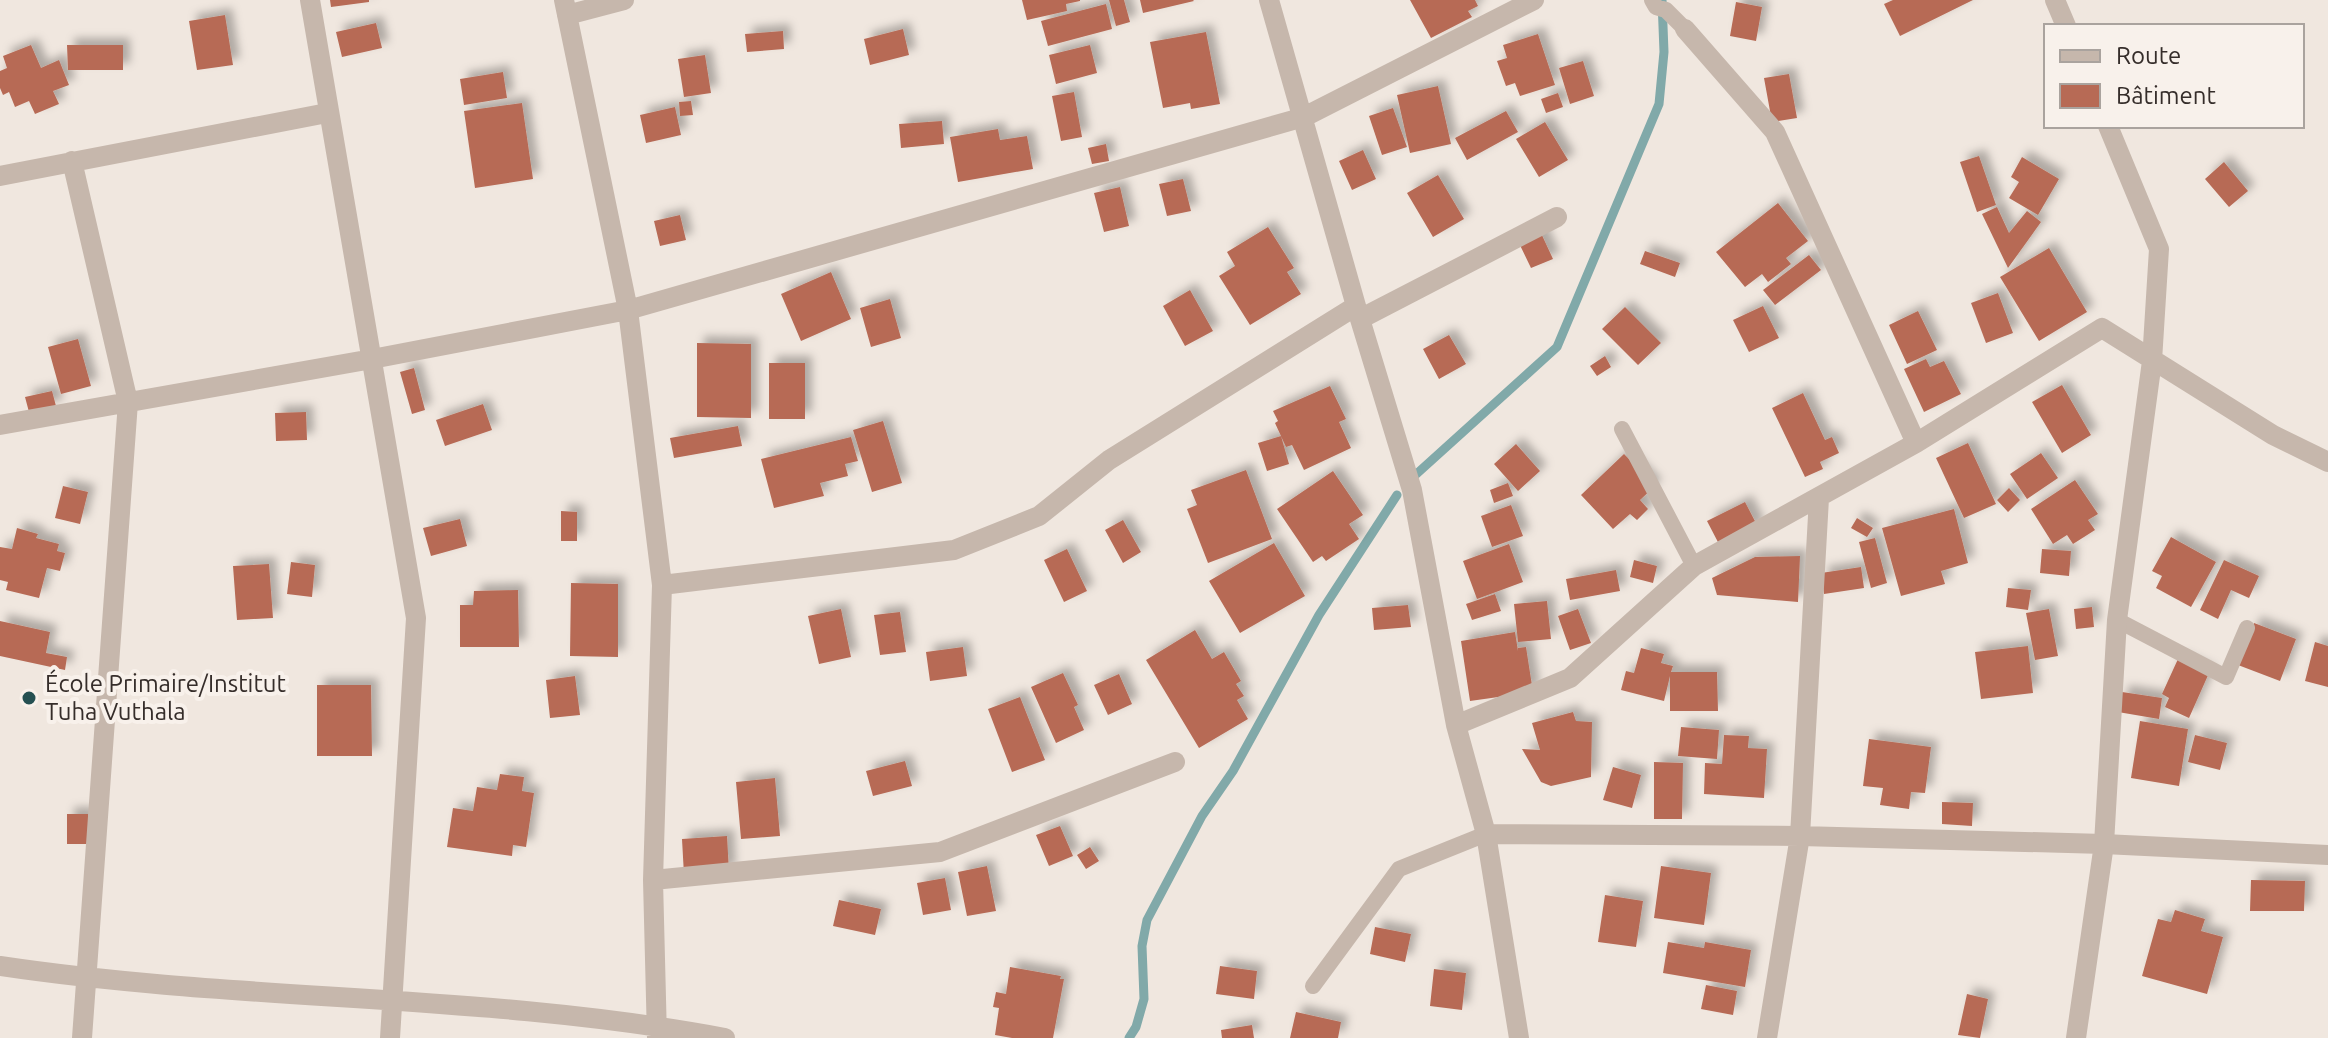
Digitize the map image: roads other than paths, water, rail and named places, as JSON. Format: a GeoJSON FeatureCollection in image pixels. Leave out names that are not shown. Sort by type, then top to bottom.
{"type":"FeatureCollection","features":[{"type":"Feature","properties":{"kind":"street"},"geometry":{"type":"LineString","coordinates":[[310,0],[416,618],[390,1038]]}},
{"type":"Feature","properties":{"kind":"street"},"geometry":{"type":"LineString","coordinates":[[624,0],[566,8],[628,310],[662,585],[653,880],[657,1032]]}},
{"type":"Feature","properties":{"kind":"street"},"geometry":{"type":"LineString","coordinates":[[1269,0],[1412,490],[1456,725],[1486,834],[1519,1038]]}},
{"type":"Feature","properties":{"kind":"street"},"geometry":{"type":"LineString","coordinates":[[0,425],[628,310],[1304,117],[1534,0]]}},
{"type":"Feature","properties":{"kind":"street"},"geometry":{"type":"LineString","coordinates":[[2055,0],[2065,24]]}},
{"type":"Feature","properties":{"kind":"street"},"geometry":{"type":"LineString","coordinates":[[1685,29],[1775,132],[1916,443]]}},
{"type":"Feature","properties":{"kind":"street"},"geometry":{"type":"LineString","coordinates":[[0,176],[327,113]]}},
{"type":"Feature","properties":{"kind":"street"},"geometry":{"type":"LineString","coordinates":[[2076,1038],[2104,844],[2117,620],[2152,361],[2159,249],[2109,128]]}},
{"type":"Feature","properties":{"kind":"street"},"geometry":{"type":"LineString","coordinates":[[72,161],[128,402],[82,1038]]}},
{"type":"Feature","properties":{"kind":"street"},"geometry":{"type":"LineString","coordinates":[[662,585],[954,550],[1039,516],[1109,460],[1358,313],[1557,217]]}},
{"type":"Feature","properties":{"kind":"street"},"geometry":{"type":"LineString","coordinates":[[1456,725],[1570,678],[1694,566],[1916,443],[2102,328],[2273,435],[2328,462]]}},
{"type":"Feature","properties":{"kind":"street"},"geometry":{"type":"LineString","coordinates":[[1767,1038],[1800,836],[1819,498]]}},
{"type":"Feature","properties":{"kind":"street"},"geometry":{"type":"LineString","coordinates":[[653,880],[940,852],[1175,762]]}},
{"type":"Feature","properties":{"kind":"street"},"geometry":{"type":"LineString","coordinates":[[1486,834],[1800,836],[2104,844],[2328,855]]}},
{"type":"Feature","properties":{"kind":"street"},"geometry":{"type":"LineString","coordinates":[[0,966],[86,979],[394,1000],[725,1038]]}},
{"type":"Feature","properties":{"kind":"lane"},"geometry":{"type":"LineString","coordinates":[[1658,6],[1685,29]]}},
{"type":"Feature","properties":{"kind":"lane"},"geometry":{"type":"LineString","coordinates":[[1622,429],[1694,566]]}},
{"type":"Feature","properties":{"kind":"lane"},"geometry":{"type":"LineString","coordinates":[[2117,620],[2226,677],[2247,628]]}},
{"type":"Feature","properties":{"kind":"lane"},"geometry":{"type":"LineString","coordinates":[[1313,986],[1399,869],[1486,834]]}},
{"type":"Feature","properties":{"kind":"waterway"},"geometry":{"type":"LineString","coordinates":[[1412,478],[1557,347],[1659,104],[1664,52],[1662,0]]}},
{"type":"Feature","properties":{"kind":"waterway"},"geometry":{"type":"LineString","coordinates":[[1129,1038],[1136,1027],[1144,999],[1142,946],[1147,920],[1202,816],[1233,771],[1319,615],[1397,495]]}},
{"type":"Feature","properties":{"kind":"place","name":"École Primaire/Institut Tuha Vuthala"},"geometry":{"type":"Point","coordinates":[29,698]}}]}
